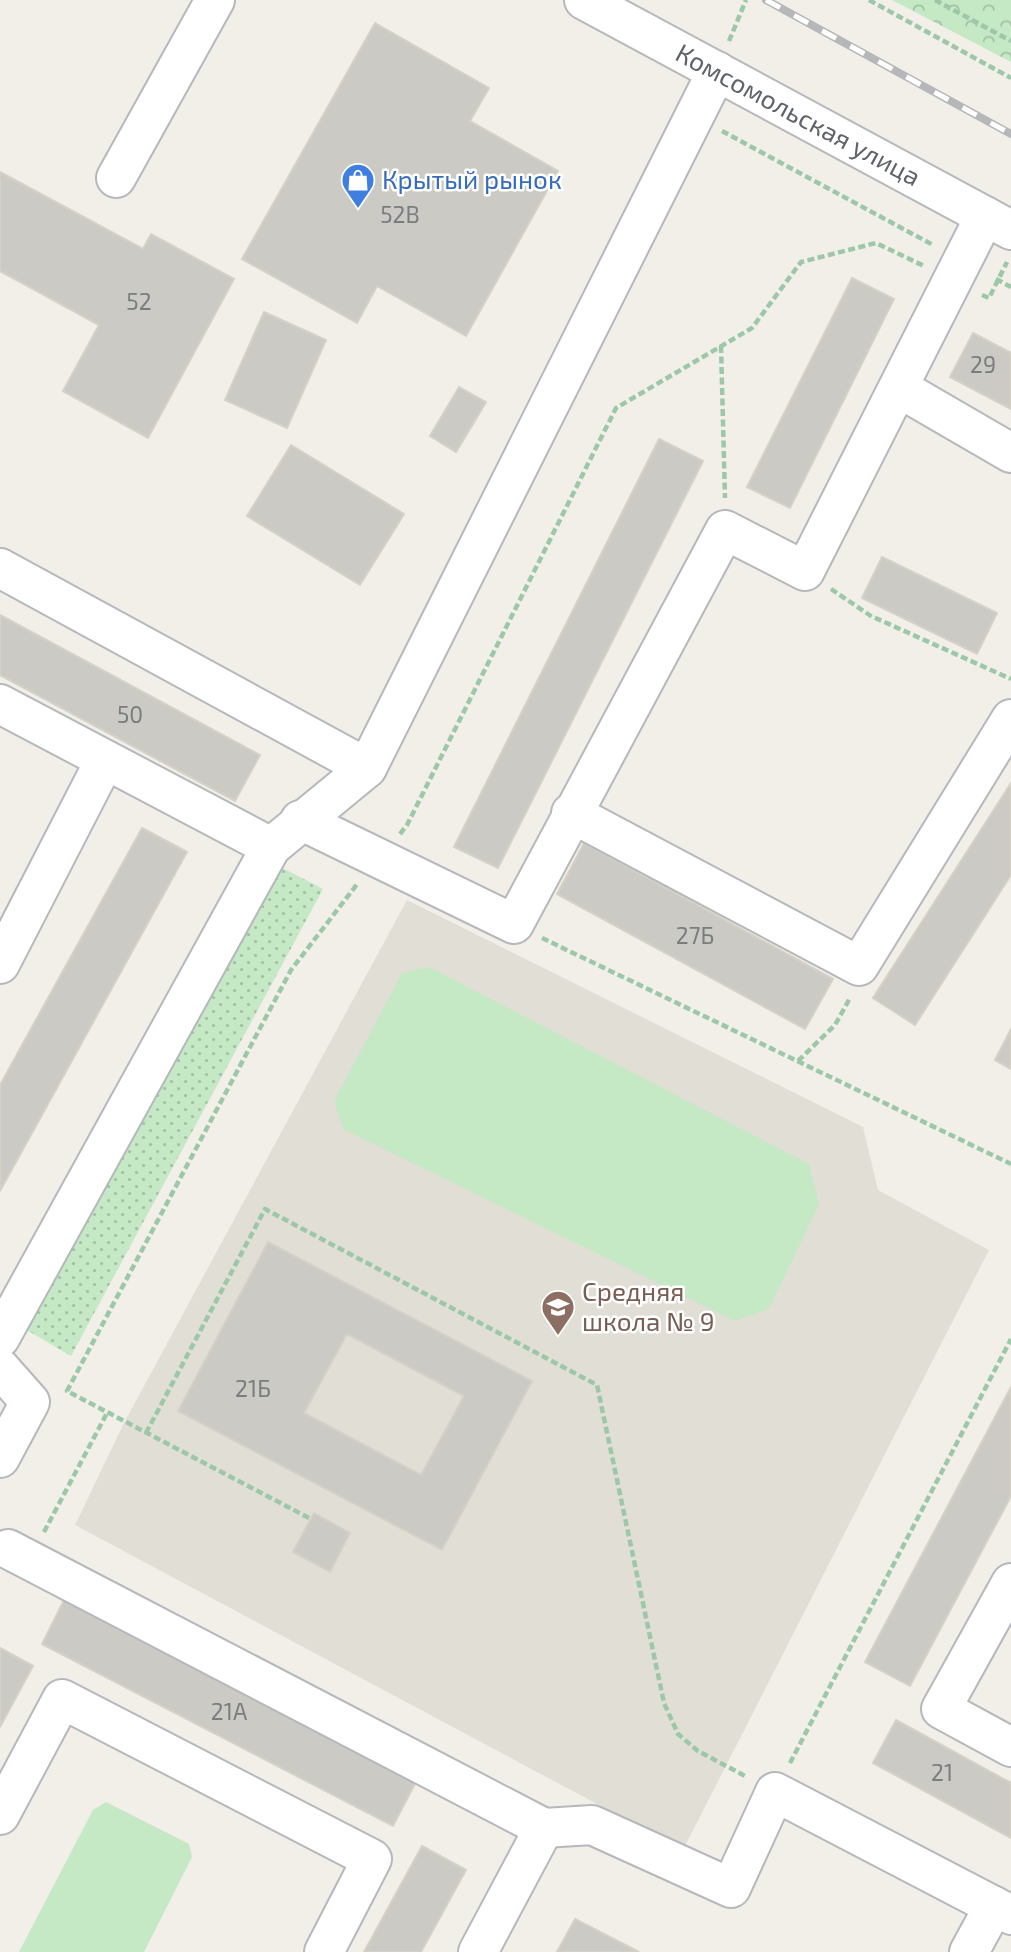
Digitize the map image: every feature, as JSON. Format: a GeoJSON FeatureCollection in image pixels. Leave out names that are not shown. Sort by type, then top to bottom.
{"type":"FeatureCollection","features":[{"type":"Feature","properties":{"kind":"street"},"geometry":{"type":"LineString","coordinates":[[117,178],[215,0]]}},
{"type":"Feature","properties":{"kind":"street","name":"Комсомольская улица"},"geometry":{"type":"LineString","coordinates":[[584,0],[998,223]]}},
{"type":"Feature","properties":{"kind":"street"},"geometry":{"type":"LineString","coordinates":[[0,1338],[271,847],[300,820],[367,768],[717,71]]}},
{"type":"Feature","properties":{"kind":"street"},"geometry":{"type":"LineString","coordinates":[[300,820],[513,924],[725,530],[805,570],[958,270],[998,223]]}},
{"type":"Feature","properties":{"kind":"street"},"geometry":{"type":"LineString","coordinates":[[899,388],[1011,453]]}},
{"type":"Feature","properties":{"kind":"street"},"geometry":{"type":"LineString","coordinates":[[0,568],[367,768]]}},
{"type":"Feature","properties":{"kind":"street"},"geometry":{"type":"LineString","coordinates":[[4,718],[105,760],[271,847]]}},
{"type":"Feature","properties":{"kind":"street"},"geometry":{"type":"LineString","coordinates":[[571,813],[859,966],[1011,719]]}},
{"type":"Feature","properties":{"kind":"street"},"geometry":{"type":"LineString","coordinates":[[0,964],[105,760]]}},
{"type":"Feature","properties":{"kind":"street"},"geometry":{"type":"LineString","coordinates":[[0,1368],[30,1402],[0,1458]]}},
{"type":"Feature","properties":{"kind":"street"},"geometry":{"type":"LineString","coordinates":[[19,1555],[544,1828],[592,1825],[731,1888],[775,1792],[1003,1911],[969,1952]]}},
{"type":"Feature","properties":{"kind":"street"},"geometry":{"type":"LineString","coordinates":[[1011,1583],[942,1709],[1011,1747]]}},
{"type":"Feature","properties":{"kind":"street"},"geometry":{"type":"LineString","coordinates":[[0,1815],[62,1699],[372,1859],[324,1952]]}},
{"type":"Feature","properties":{"kind":"street"},"geometry":{"type":"LineString","coordinates":[[478,1952],[544,1828]]}},
{"type":"Feature","properties":{"kind":"path"},"geometry":{"type":"LineString","coordinates":[[717,71],[746,0]]}},
{"type":"Feature","properties":{"kind":"path"},"geometry":{"type":"LineString","coordinates":[[869,0],[1011,78]]}},
{"type":"Feature","properties":{"kind":"path"},"geometry":{"type":"LineString","coordinates":[[934,0],[1011,41]]}},
{"type":"Feature","properties":{"kind":"path"},"geometry":{"type":"LineString","coordinates":[[694,116],[958,270],[989,298],[1011,253]]}},
{"type":"Feature","properties":{"kind":"path"},"geometry":{"type":"LineString","coordinates":[[309,1518],[67,1391],[291,970],[335,910],[407,825],[616,408],[751,328],[801,262],[876,243],[998,280],[1011,287]]}},
{"type":"Feature","properties":{"kind":"path"},"geometry":{"type":"LineString","coordinates":[[721,346],[725,530]]}},
{"type":"Feature","properties":{"kind":"path"},"geometry":{"type":"LineString","coordinates":[[805,570],[871,616],[1011,679]]}},
{"type":"Feature","properties":{"kind":"path"},"geometry":{"type":"LineString","coordinates":[[513,924],[1011,1164]]}},
{"type":"Feature","properties":{"kind":"path"},"geometry":{"type":"LineString","coordinates":[[798,1061],[835,1025],[853,992],[859,966]]}},
{"type":"Feature","properties":{"kind":"path"},"geometry":{"type":"LineString","coordinates":[[146,1433],[265,1209],[597,1385],[664,1703],[678,1734],[698,1751],[775,1792],[1011,1339]]}},
{"type":"Feature","properties":{"kind":"path"},"geometry":{"type":"LineString","coordinates":[[19,1555],[107,1412]]}},
{"type":"Feature","properties":{"kind":"shaded area","name":"Средняя школа № 9"},"geometry":{"type":"Polygon","coordinates":[[[407,900],[863,1127],[878,1190],[989,1250],[683,1850],[75,1525],[124,1423],[407,900]]]}},
{"type":"Feature","properties":{"kind":"green space"},"geometry":{"type":"Polygon","coordinates":[[[892,0],[1011,0],[1011,62],[892,0]]]}},
{"type":"Feature","properties":{"kind":"green space"},"geometry":{"type":"Polygon","coordinates":[[[271,862],[323,889],[71,1356],[25,1329],[271,862]]]}},
{"type":"Feature","properties":{"kind":"green space"},"geometry":{"type":"Polygon","coordinates":[[[429,967],[809,1164],[819,1204],[769,1309],[735,1321],[343,1129],[334,1101],[402,973],[429,967]]]}},
{"type":"Feature","properties":{"kind":"green space"},"geometry":{"type":"Polygon","coordinates":[[[106,1802],[189,1844],[192,1857],[144,1952],[19,1952],[93,1810],[106,1802]]]}},
{"type":"Feature","properties":{"kind":"building"},"geometry":{"type":"Polygon","coordinates":[[[375,23],[489,88],[470,121],[558,171],[466,336],[377,286],[357,323],[242,259],[375,23]]]}},
{"type":"Feature","properties":{"kind":"building"},"geometry":{"type":"Polygon","coordinates":[[[0,172],[143,249],[151,234],[234,279],[148,438],[63,391],[99,325],[0,271],[0,172]]]}},
{"type":"Feature","properties":{"kind":"building"},"geometry":{"type":"Polygon","coordinates":[[[852,278],[894,299],[790,508],[747,487],[852,278]]]}},
{"type":"Feature","properties":{"kind":"building"},"geometry":{"type":"Polygon","coordinates":[[[264,312],[326,340],[287,428],[225,400],[264,312]]]}},
{"type":"Feature","properties":{"kind":"building"},"geometry":{"type":"Polygon","coordinates":[[[973,333],[1011,353],[1011,409],[950,377],[973,333]]]}},
{"type":"Feature","properties":{"kind":"building"},"geometry":{"type":"Polygon","coordinates":[[[459,387],[486,402],[456,452],[430,436],[459,387]]]}},
{"type":"Feature","properties":{"kind":"building"},"geometry":{"type":"Polygon","coordinates":[[[659,439],[703,461],[498,868],[454,847],[659,439]]]}},
{"type":"Feature","properties":{"kind":"building"},"geometry":{"type":"Polygon","coordinates":[[[291,445],[404,514],[360,585],[247,516],[291,445]]]}},
{"type":"Feature","properties":{"kind":"building"},"geometry":{"type":"Polygon","coordinates":[[[882,557],[997,613],[977,654],[862,598],[882,557]]]}},
{"type":"Feature","properties":{"kind":"building"},"geometry":{"type":"Polygon","coordinates":[[[0,615],[260,755],[235,801],[0,675],[0,615]]]}},
{"type":"Feature","properties":{"kind":"building"},"geometry":{"type":"Polygon","coordinates":[[[1011,783],[1011,875],[915,1025],[873,998],[1011,783]]]}},
{"type":"Feature","properties":{"kind":"building"},"geometry":{"type":"Polygon","coordinates":[[[142,828],[187,852],[0,1191],[0,1085],[142,828]]]}},
{"type":"Feature","properties":{"kind":"building"},"geometry":{"type":"Polygon","coordinates":[[[584,843],[833,979],[805,1029],[557,894],[584,843]]]}},
{"type":"Feature","properties":{"kind":"building"},"geometry":{"type":"Polygon","coordinates":[[[1011,1029],[1011,1069],[995,1060],[1011,1029]]]}},
{"type":"Feature","properties":{"kind":"building"},"geometry":{"type":"Polygon","coordinates":[[[268,1242],[532,1381],[442,1550],[178,1411],[268,1242]],[[347,1334],[304,1413],[421,1475],[464,1396],[347,1334]]]}},
{"type":"Feature","properties":{"kind":"building"},"geometry":{"type":"Polygon","coordinates":[[[1011,1387],[1011,1496],[910,1686],[865,1662],[1011,1387]]]}},
{"type":"Feature","properties":{"kind":"building"},"geometry":{"type":"Polygon","coordinates":[[[314,1513],[350,1533],[330,1572],[293,1552],[314,1513]]]}},
{"type":"Feature","properties":{"kind":"building"},"geometry":{"type":"Polygon","coordinates":[[[65,1598],[417,1780],[393,1826],[42,1644],[65,1598]]]}},
{"type":"Feature","properties":{"kind":"building"},"geometry":{"type":"Polygon","coordinates":[[[0,1648],[33,1666],[0,1727],[0,1648]]]}},
{"type":"Feature","properties":{"kind":"building"},"geometry":{"type":"Polygon","coordinates":[[[896,1720],[1011,1783],[1011,1838],[873,1763],[896,1720]]]}},
{"type":"Feature","properties":{"kind":"building"},"geometry":{"type":"Polygon","coordinates":[[[422,1846],[466,1870],[421,1952],[364,1952],[422,1846]]]}},
{"type":"Feature","properties":{"kind":"building"},"geometry":{"type":"Polygon","coordinates":[[[575,1919],[639,1952],[557,1952],[575,1919]]]}},
{"type":"Feature","properties":{"kind":"railway"},"geometry":{"type":"LineString","coordinates":[[766,0],[1011,134]]}},
{"type":"Feature","properties":{"kind":"place","name":"Крытый рынок"},"geometry":{"type":"Point","coordinates":[358,210]}},
{"type":"Feature","properties":{"kind":"place","name":"Средняя школа № 9"},"geometry":{"type":"Point","coordinates":[558,1337]}}]}
